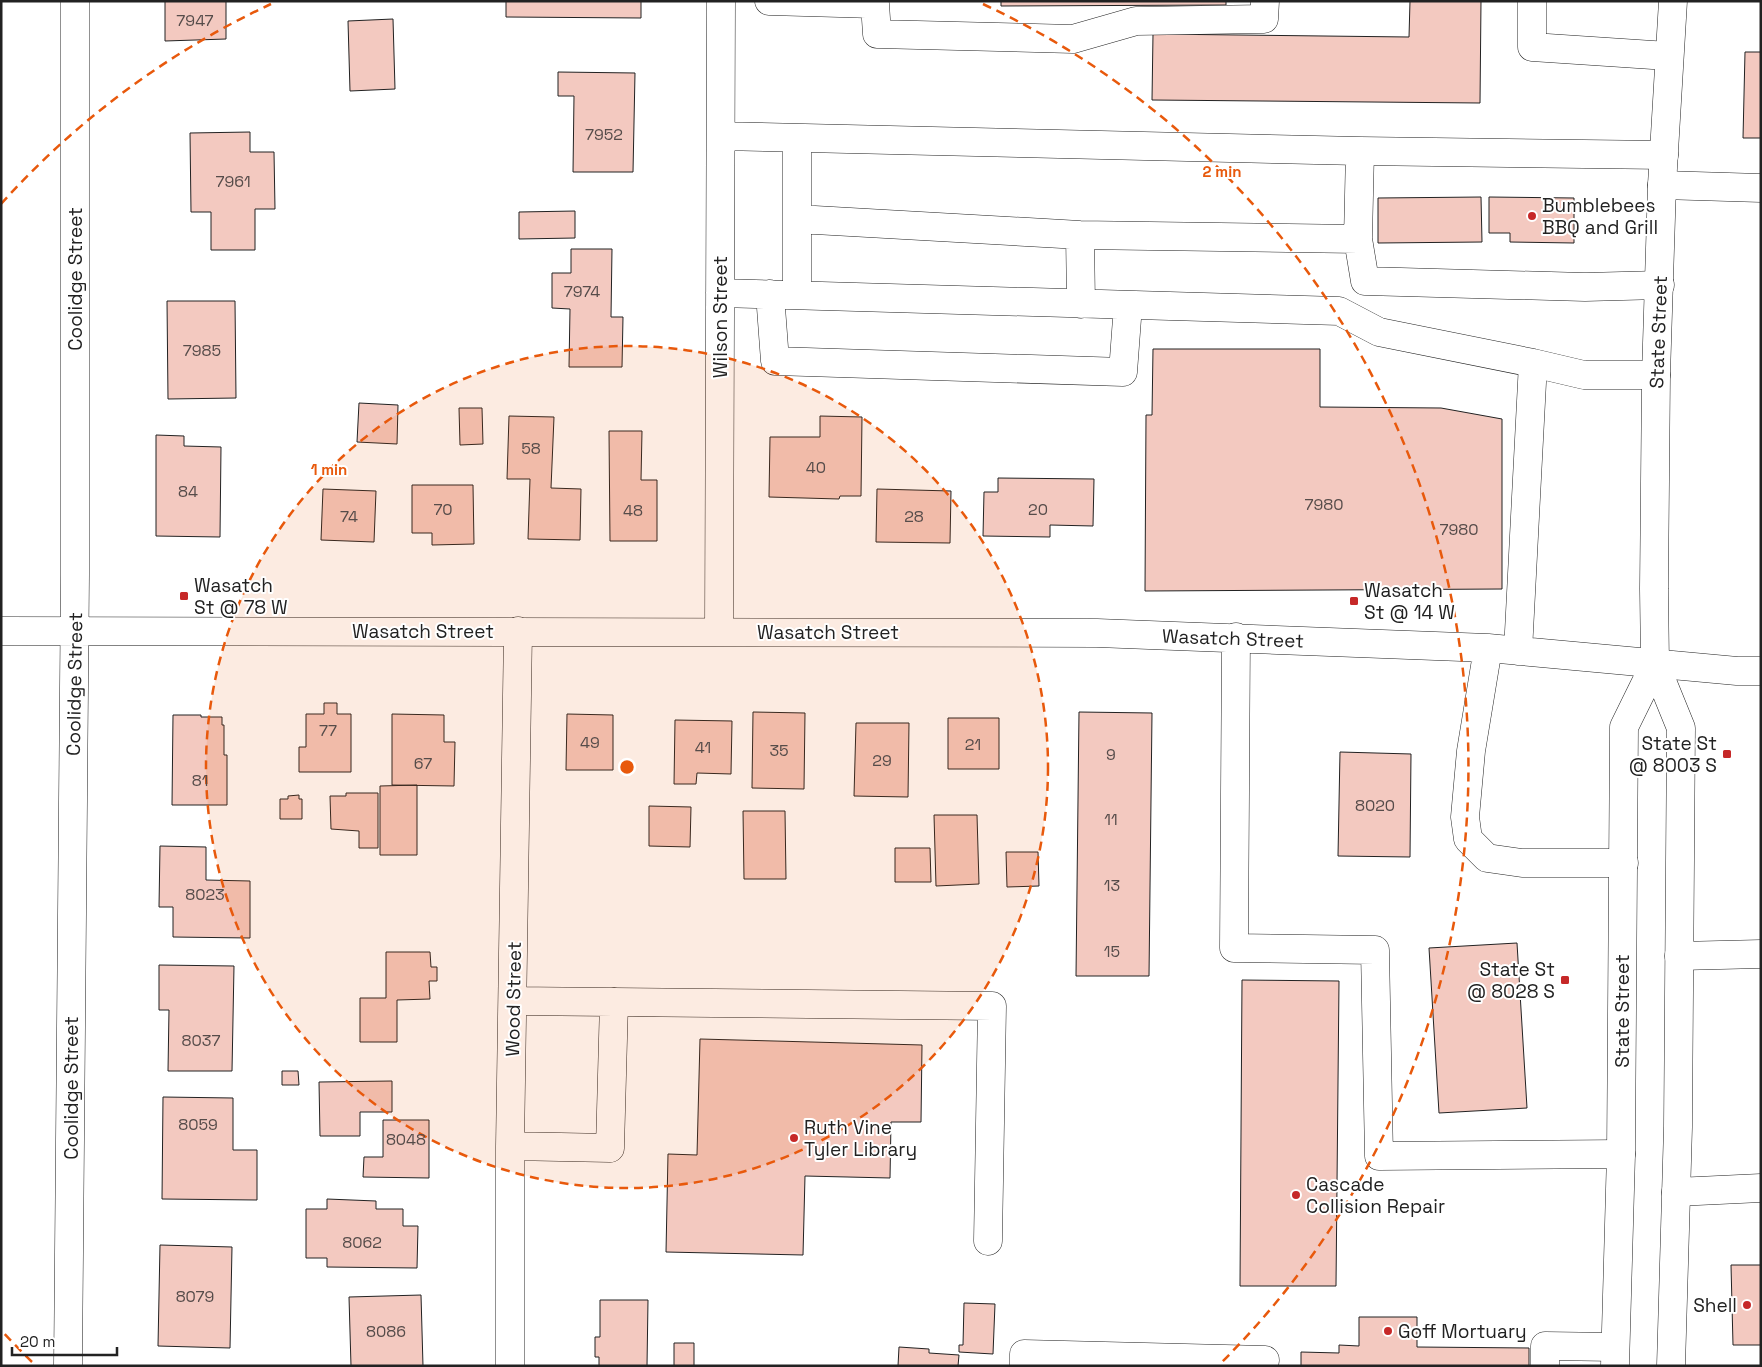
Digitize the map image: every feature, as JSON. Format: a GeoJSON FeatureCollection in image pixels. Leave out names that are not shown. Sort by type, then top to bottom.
{"type":"FeatureCollection","features":[{"type":"Feature","properties":{"kind":"street","name":"Coolidge Street"},"geometry":{"type":"LineString","coordinates":[[68,1366],[75,575],[75,1]]}},
{"type":"Feature","properties":{"kind":"street","name":"Wilson Street"},"geometry":{"type":"LineString","coordinates":[[719,632],[721,1]]}},
{"type":"Feature","properties":{"kind":"street"},"geometry":{"type":"LineString","coordinates":[[769,1],[875,4],[878,34],[1073,39],[1136,21],[1264,19],[1265,1]]}},
{"type":"Feature","properties":{"kind":"street"},"geometry":{"type":"LineString","coordinates":[[1532,1],[1532,47],[1668,56]]}},
{"type":"Feature","properties":{"kind":"street","name":"State Street"},"geometry":{"type":"LineString","coordinates":[[1671,1366],[1676,1192],[1681,728],[1655,664],[1656,375],[1662,185],[1668,56],[1673,1]]}},
{"type":"Feature","properties":{"kind":"street"},"geometry":{"type":"LineString","coordinates":[[721,136],[1360,151],[1664,154]]}},
{"type":"Feature","properties":{"kind":"street"},"geometry":{"type":"LineString","coordinates":[[797,138],[797,295]]}},
{"type":"Feature","properties":{"kind":"street"},"geometry":{"type":"LineString","coordinates":[[1360,151],[1358,239],[1365,281]]}},
{"type":"Feature","properties":{"kind":"street"},"geometry":{"type":"LineString","coordinates":[[1662,185],[1761,188]]}},
{"type":"Feature","properties":{"kind":"street"},"geometry":{"type":"LineString","coordinates":[[797,219],[1080,235],[1358,239]]}},
{"type":"Feature","properties":{"kind":"street"},"geometry":{"type":"LineString","coordinates":[[1080,235],[1081,304]]}},
{"type":"Feature","properties":{"kind":"street"},"geometry":{"type":"LineString","coordinates":[[1365,281],[1585,287],[1660,285]]}},
{"type":"Feature","properties":{"kind":"street"},"geometry":{"type":"LineString","coordinates":[[1339,311],[1365,281]]}},
{"type":"Feature","properties":{"kind":"street"},"geometry":{"type":"LineString","coordinates":[[720,293],[1339,311],[1378,332],[1533,363],[1584,376],[1656,375]]}},
{"type":"Feature","properties":{"kind":"street"},"geometry":{"type":"LineString","coordinates":[[770,294],[775,361],[1123,372],[1128,305]]}},
{"type":"Feature","properties":{"kind":"street"},"geometry":{"type":"LineString","coordinates":[[1518,651],[1533,363]]}},
{"type":"Feature","properties":{"kind":"street","name":"Wasatch Street"},"geometry":{"type":"LineString","coordinates":[[1,631],[1097,632],[1488,648],[1655,664],[1761,671]]}},
{"type":"Feature","properties":{"kind":"street","name":"Wood Street"},"geometry":{"type":"LineString","coordinates":[[510,1366],[510,1146],[518,631]]}},
{"type":"Feature","properties":{"kind":"street"},"geometry":{"type":"LineString","coordinates":[[1236,637],[1234,948],[1374,950],[1379,1156],[1621,1154]]}},
{"type":"Feature","properties":{"kind":"street"},"geometry":{"type":"LineString","coordinates":[[1488,648],[1471,751],[1465,817],[1468,839],[1487,858],[1522,863],[1624,863]]}},
{"type":"Feature","properties":{"kind":"street","name":"State Street"},"geometry":{"type":"LineString","coordinates":[[1615,1356],[1621,1154],[1624,727],[1655,664]]}},
{"type":"Feature","properties":{"kind":"street"},"geometry":{"type":"LineString","coordinates":[[1679,956],[1761,954]]}},
{"type":"Feature","properties":{"kind":"street"},"geometry":{"type":"LineString","coordinates":[[513,1001],[992,1006],[988,1241]]}},
{"type":"Feature","properties":{"kind":"street"},"geometry":{"type":"LineString","coordinates":[[510,1146],[610,1148],[614,1002]]}},
{"type":"Feature","properties":{"kind":"street"},"geometry":{"type":"LineString","coordinates":[[1676,1192],[1761,1188]]}},
{"type":"Feature","properties":{"kind":"street"},"geometry":{"type":"LineString","coordinates":[[1545,1366],[1545,1346],[1615,1356]]}},
{"type":"Feature","properties":{"kind":"street"},"geometry":{"type":"LineString","coordinates":[[1024,1366],[1024,1354],[1264,1360],[1264,1366]]}},
{"type":"Feature","properties":{"kind":"building"},"geometry":{"type":"Polygon","coordinates":[[[165,1],[226,1],[226,39],[165,41],[165,1]]]}},
{"type":"Feature","properties":{"kind":"building"},"geometry":{"type":"Polygon","coordinates":[[[506,1],[641,1],[641,18],[506,17],[506,1]]]}},
{"type":"Feature","properties":{"kind":"building"},"geometry":{"type":"Polygon","coordinates":[[[1001,1],[1226,1],[1226,5],[1001,6],[1001,1]]]}},
{"type":"Feature","properties":{"kind":"building"},"geometry":{"type":"Polygon","coordinates":[[[1410,1],[1481,1],[1480,103],[1152,100],[1153,34],[1409,37],[1410,1]]]}},
{"type":"Feature","properties":{"kind":"building"},"geometry":{"type":"Polygon","coordinates":[[[393,19],[395,89],[350,91],[348,21],[393,19]]]}},
{"type":"Feature","properties":{"kind":"building"},"geometry":{"type":"Polygon","coordinates":[[[1745,52],[1761,52],[1761,138],[1743,138],[1745,52]]]}},
{"type":"Feature","properties":{"kind":"building"},"geometry":{"type":"Polygon","coordinates":[[[558,72],[635,73],[633,172],[573,172],[574,96],[558,96],[558,72]]]}},
{"type":"Feature","properties":{"kind":"building"},"geometry":{"type":"Polygon","coordinates":[[[250,132],[250,152],[274,152],[275,209],[255,209],[255,250],[211,250],[211,212],[191,212],[190,133],[250,132]]]}},
{"type":"Feature","properties":{"kind":"building"},"geometry":{"type":"Polygon","coordinates":[[[1481,197],[1482,242],[1378,243],[1378,198],[1481,197]]]}},
{"type":"Feature","properties":{"kind":"building","name":"Bumblebees BBQ and Grill"},"geometry":{"type":"Polygon","coordinates":[[[1489,197],[1574,198],[1574,243],[1510,242],[1510,233],[1489,233],[1489,197]]]}},
{"type":"Feature","properties":{"kind":"building"},"geometry":{"type":"Polygon","coordinates":[[[575,211],[575,238],[519,239],[519,212],[575,211]]]}},
{"type":"Feature","properties":{"kind":"building"},"geometry":{"type":"Polygon","coordinates":[[[571,249],[612,249],[611,317],[623,317],[622,367],[569,367],[570,309],[552,308],[552,273],[571,273],[571,249]]]}},
{"type":"Feature","properties":{"kind":"building"},"geometry":{"type":"Polygon","coordinates":[[[167,301],[235,301],[236,398],[168,399],[167,301]]]}},
{"type":"Feature","properties":{"kind":"building"},"geometry":{"type":"Polygon","coordinates":[[[1153,349],[1320,349],[1320,407],[1441,408],[1502,419],[1502,589],[1145,591],[1146,415],[1152,415],[1153,349]]]}},
{"type":"Feature","properties":{"kind":"building"},"geometry":{"type":"Polygon","coordinates":[[[359,403],[398,405],[397,444],[357,442],[359,403]]]}},
{"type":"Feature","properties":{"kind":"building"},"geometry":{"type":"Polygon","coordinates":[[[459,408],[482,408],[483,444],[460,445],[459,408]]]}},
{"type":"Feature","properties":{"kind":"building"},"geometry":{"type":"Polygon","coordinates":[[[509,416],[554,417],[551,488],[581,489],[580,540],[528,539],[530,479],[507,479],[509,416]]]}},
{"type":"Feature","properties":{"kind":"building"},"geometry":{"type":"Polygon","coordinates":[[[820,416],[862,417],[861,496],[840,496],[839,499],[769,497],[770,437],[820,437],[820,416]]]}},
{"type":"Feature","properties":{"kind":"building"},"geometry":{"type":"Polygon","coordinates":[[[609,431],[642,431],[641,480],[657,480],[657,541],[610,541],[609,431]]]}},
{"type":"Feature","properties":{"kind":"building"},"geometry":{"type":"Polygon","coordinates":[[[156,435],[184,436],[184,446],[221,447],[220,537],[156,536],[156,435]]]}},
{"type":"Feature","properties":{"kind":"building"},"geometry":{"type":"Polygon","coordinates":[[[998,478],[1094,479],[1093,526],[1050,525],[1050,537],[983,536],[984,492],[998,492],[998,478]]]}},
{"type":"Feature","properties":{"kind":"building"},"geometry":{"type":"Polygon","coordinates":[[[412,485],[473,485],[474,544],[432,545],[432,533],[412,533],[412,485]]]}},
{"type":"Feature","properties":{"kind":"building"},"geometry":{"type":"Polygon","coordinates":[[[323,489],[376,491],[374,542],[321,540],[323,489]]]}},
{"type":"Feature","properties":{"kind":"building"},"geometry":{"type":"Polygon","coordinates":[[[877,489],[951,491],[950,543],[876,542],[877,489]]]}},
{"type":"Feature","properties":{"kind":"building"},"geometry":{"type":"Polygon","coordinates":[[[324,703],[337,703],[337,714],[351,714],[351,772],[299,772],[299,747],[306,747],[306,714],[324,714],[324,703]]]}},
{"type":"Feature","properties":{"kind":"building"},"geometry":{"type":"Polygon","coordinates":[[[753,712],[805,713],[804,789],[752,788],[753,712]]]}},
{"type":"Feature","properties":{"kind":"building"},"geometry":{"type":"Polygon","coordinates":[[[1079,712],[1152,713],[1149,976],[1076,976],[1079,712]]]}},
{"type":"Feature","properties":{"kind":"building"},"geometry":{"type":"Polygon","coordinates":[[[392,714],[444,715],[444,742],[455,742],[454,786],[392,785],[392,714]]]}},
{"type":"Feature","properties":{"kind":"building"},"geometry":{"type":"Polygon","coordinates":[[[567,714],[613,715],[613,770],[566,770],[567,714]]]}},
{"type":"Feature","properties":{"kind":"building"},"geometry":{"type":"Polygon","coordinates":[[[173,715],[222,717],[222,725],[224,725],[224,755],[227,755],[227,805],[172,805],[173,715]]]}},
{"type":"Feature","properties":{"kind":"building"},"geometry":{"type":"Polygon","coordinates":[[[948,718],[999,718],[999,769],[948,769],[948,718]]]}},
{"type":"Feature","properties":{"kind":"building"},"geometry":{"type":"Polygon","coordinates":[[[675,720],[732,721],[731,774],[697,773],[696,784],[674,784],[675,720]]]}},
{"type":"Feature","properties":{"kind":"building"},"geometry":{"type":"Polygon","coordinates":[[[856,723],[909,723],[908,797],[854,796],[856,723]]]}},
{"type":"Feature","properties":{"kind":"building"},"geometry":{"type":"Polygon","coordinates":[[[1340,752],[1411,754],[1410,857],[1338,856],[1340,752]]]}},
{"type":"Feature","properties":{"kind":"building"},"geometry":{"type":"Polygon","coordinates":[[[417,785],[417,855],[380,855],[380,786],[417,785]]]}},
{"type":"Feature","properties":{"kind":"building"},"geometry":{"type":"Polygon","coordinates":[[[346,793],[378,793],[378,848],[359,848],[359,831],[331,829],[330,796],[346,796],[346,793]]]}},
{"type":"Feature","properties":{"kind":"building"},"geometry":{"type":"Polygon","coordinates":[[[299,795],[299,799],[302,799],[302,819],[280,819],[280,799],[288,799],[288,796],[299,795]]]}},
{"type":"Feature","properties":{"kind":"building"},"geometry":{"type":"Polygon","coordinates":[[[649,806],[691,807],[690,847],[649,846],[649,806]]]}},
{"type":"Feature","properties":{"kind":"building"},"geometry":{"type":"Polygon","coordinates":[[[743,811],[785,811],[786,879],[744,879],[743,811]]]}},
{"type":"Feature","properties":{"kind":"building"},"geometry":{"type":"Polygon","coordinates":[[[934,815],[977,815],[979,884],[936,886],[934,815]]]}},
{"type":"Feature","properties":{"kind":"building"},"geometry":{"type":"Polygon","coordinates":[[[160,846],[206,847],[206,880],[250,881],[250,938],[173,937],[173,907],[159,907],[160,846]]]}},
{"type":"Feature","properties":{"kind":"building"},"geometry":{"type":"Polygon","coordinates":[[[895,848],[930,848],[931,882],[895,882],[895,848]]]}},
{"type":"Feature","properties":{"kind":"building"},"geometry":{"type":"Polygon","coordinates":[[[1006,852],[1038,852],[1039,886],[1007,887],[1006,852]]]}},
{"type":"Feature","properties":{"kind":"building"},"geometry":{"type":"Polygon","coordinates":[[[1517,943],[1527,1108],[1439,1113],[1429,948],[1517,943]]]}},
{"type":"Feature","properties":{"kind":"building"},"geometry":{"type":"Polygon","coordinates":[[[386,952],[430,952],[431,967],[437,967],[437,981],[429,981],[430,999],[397,1000],[397,1042],[360,1042],[360,998],[386,998],[386,952]]]}},
{"type":"Feature","properties":{"kind":"building"},"geometry":{"type":"Polygon","coordinates":[[[159,965],[234,966],[232,1071],[168,1071],[169,1010],[159,1010],[159,965]]]}},
{"type":"Feature","properties":{"kind":"building"},"geometry":{"type":"Polygon","coordinates":[[[1242,980],[1339,981],[1336,1286],[1240,1286],[1242,980]]]}},
{"type":"Feature","properties":{"kind":"building","name":"Ruth Vine Tyler Library"},"geometry":{"type":"Polygon","coordinates":[[[700,1039],[922,1045],[921,1122],[891,1122],[890,1178],[805,1176],[803,1255],[666,1252],[668,1154],[697,1155],[700,1039]]]}},
{"type":"Feature","properties":{"kind":"building"},"geometry":{"type":"Polygon","coordinates":[[[282,1071],[298,1071],[299,1085],[282,1085],[282,1071]]]}},
{"type":"Feature","properties":{"kind":"building"},"geometry":{"type":"Polygon","coordinates":[[[392,1081],[392,1112],[360,1112],[360,1136],[320,1136],[319,1082],[392,1081]]]}},
{"type":"Feature","properties":{"kind":"building"},"geometry":{"type":"Polygon","coordinates":[[[163,1097],[233,1098],[233,1150],[257,1150],[257,1200],[162,1199],[163,1097]]]}},
{"type":"Feature","properties":{"kind":"building"},"geometry":{"type":"Polygon","coordinates":[[[383,1120],[429,1120],[429,1178],[363,1177],[364,1157],[383,1157],[383,1120]]]}},
{"type":"Feature","properties":{"kind":"building"},"geometry":{"type":"Polygon","coordinates":[[[327,1199],[376,1201],[376,1209],[403,1209],[403,1226],[418,1226],[417,1268],[327,1267],[327,1258],[306,1258],[306,1209],[327,1209],[327,1199]]]}},
{"type":"Feature","properties":{"kind":"building"},"geometry":{"type":"Polygon","coordinates":[[[160,1245],[232,1247],[230,1348],[158,1346],[160,1245]]]}},
{"type":"Feature","properties":{"kind":"building","name":"Shell"},"geometry":{"type":"Polygon","coordinates":[[[1731,1265],[1761,1265],[1761,1345],[1733,1345],[1731,1265]]]}},
{"type":"Feature","properties":{"kind":"building"},"geometry":{"type":"Polygon","coordinates":[[[421,1295],[423,1366],[351,1366],[349,1297],[421,1295]]]}},
{"type":"Feature","properties":{"kind":"building"},"geometry":{"type":"Polygon","coordinates":[[[600,1300],[648,1300],[647,1366],[599,1366],[599,1357],[595,1357],[595,1337],[600,1337],[600,1300]]]}},
{"type":"Feature","properties":{"kind":"building"},"geometry":{"type":"Polygon","coordinates":[[[964,1303],[995,1304],[993,1354],[959,1352],[959,1345],[963,1345],[964,1303]]]}},
{"type":"Feature","properties":{"kind":"building","name":"Goff Mortuary"},"geometry":{"type":"Polygon","coordinates":[[[1359,1317],[1417,1317],[1417,1347],[1529,1348],[1529,1366],[1301,1366],[1301,1352],[1339,1353],[1339,1345],[1359,1346],[1359,1317]]]}},
{"type":"Feature","properties":{"kind":"building"},"geometry":{"type":"Polygon","coordinates":[[[674,1343],[694,1343],[694,1366],[674,1366],[674,1343]]]}},
{"type":"Feature","properties":{"kind":"building"},"geometry":{"type":"Polygon","coordinates":[[[899,1347],[929,1349],[929,1353],[959,1355],[958,1366],[898,1366],[899,1347]]]}},
{"type":"Feature","properties":{"kind":"place","name":"Bumblebees BBQ and Grill"},"geometry":{"type":"Point","coordinates":[1532,216]}},
{"type":"Feature","properties":{"kind":"place","name":"Wasatch St @ 78 W"},"geometry":{"type":"Point","coordinates":[184,596]}},
{"type":"Feature","properties":{"kind":"place","name":"Wasatch St @ 14 W"},"geometry":{"type":"Point","coordinates":[1354,601]}},
{"type":"Feature","properties":{"kind":"place","name":"State St @ 8003 S"},"geometry":{"type":"Point","coordinates":[1727,754]}},
{"type":"Feature","properties":{"kind":"place","name":"State St @ 8028 S"},"geometry":{"type":"Point","coordinates":[1565,980]}},
{"type":"Feature","properties":{"kind":"place","name":"Ruth Vine Tyler Library"},"geometry":{"type":"Point","coordinates":[794,1138]}},
{"type":"Feature","properties":{"kind":"place","name":"Cascade Collision Repair"},"geometry":{"type":"Point","coordinates":[1296,1195]}},
{"type":"Feature","properties":{"kind":"place","name":"Shell"},"geometry":{"type":"Point","coordinates":[1747,1305]}},
{"type":"Feature","properties":{"kind":"place","name":"Goff Mortuary"},"geometry":{"type":"Point","coordinates":[1388,1331]}}]}
